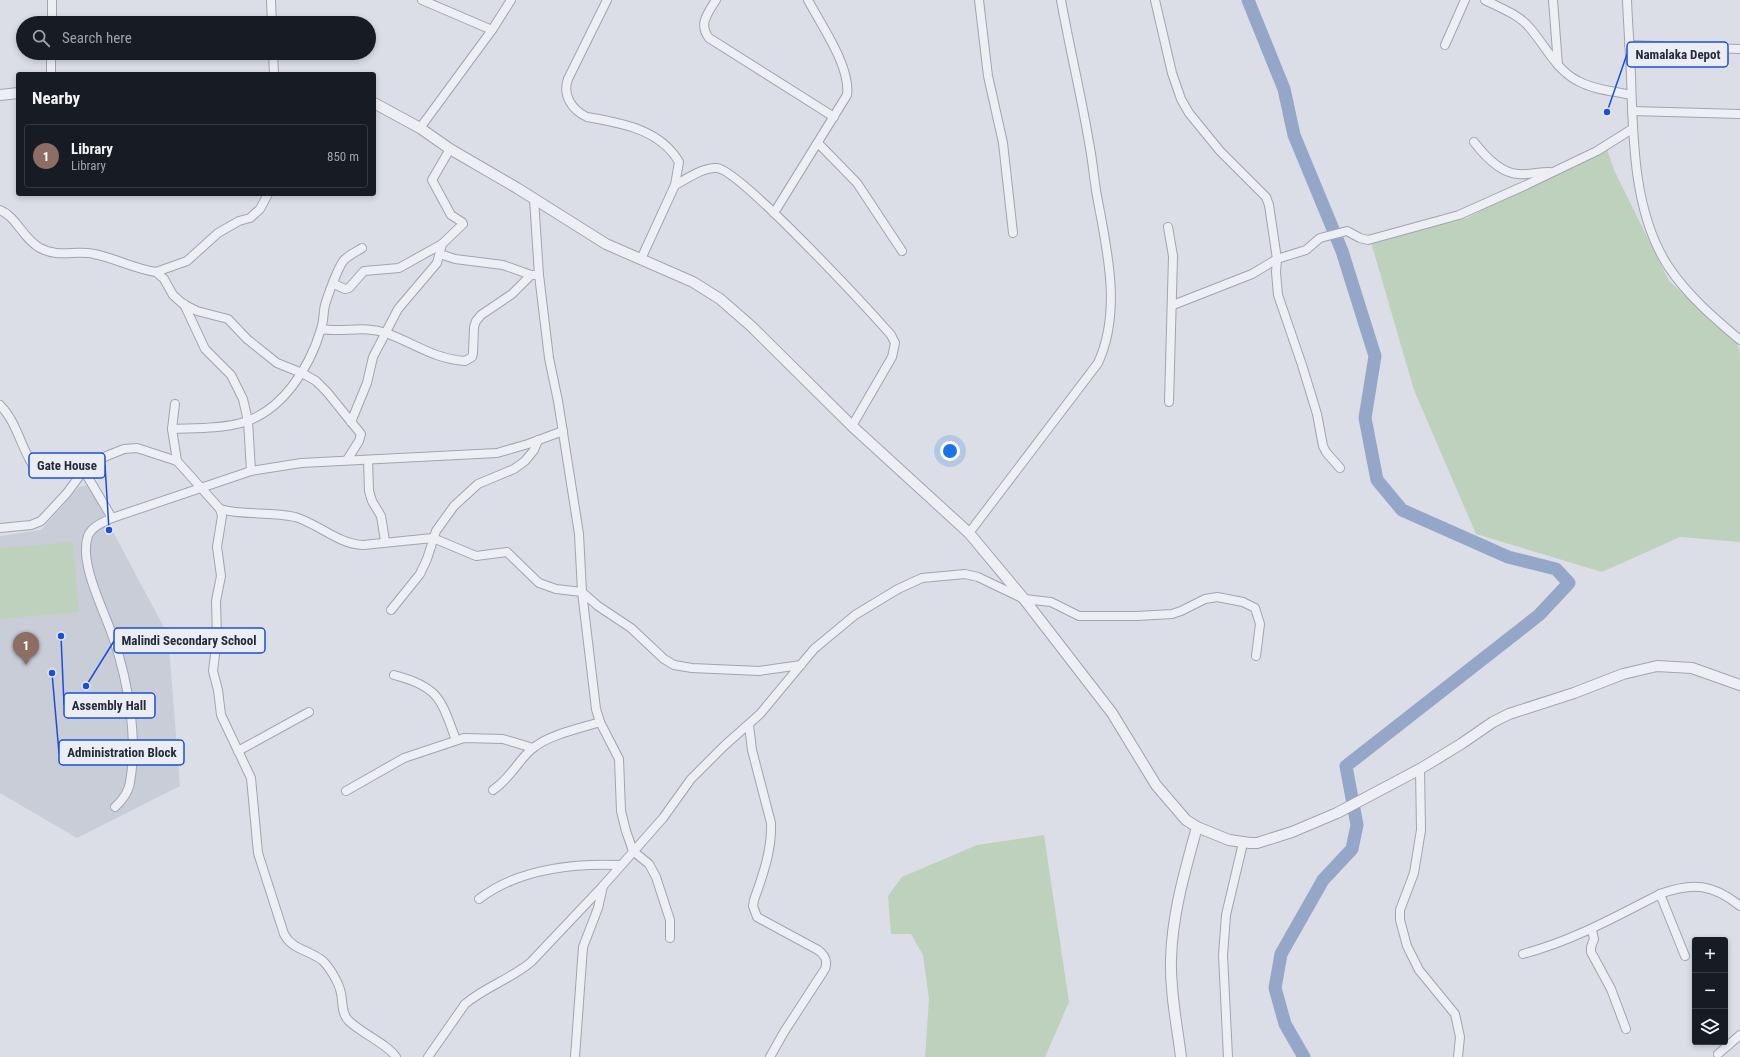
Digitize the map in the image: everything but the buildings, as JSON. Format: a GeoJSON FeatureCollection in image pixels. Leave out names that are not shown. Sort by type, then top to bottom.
{"type":"FeatureCollection","features":[{"type":"Feature","properties":{"kind":"street"},"geometry":{"type":"LineString","coordinates":[[52,0],[52,16]]}},
{"type":"Feature","properties":{"kind":"street"},"geometry":{"type":"LineString","coordinates":[[271,0],[272,16]]}},
{"type":"Feature","properties":{"kind":"street"},"geometry":{"type":"LineString","coordinates":[[422,0],[492,30]]}},
{"type":"Feature","properties":{"kind":"street"},"geometry":{"type":"LineString","coordinates":[[420,128],[492,30],[511,0]]}},
{"type":"Feature","properties":{"kind":"street"},"geometry":{"type":"LineString","coordinates":[[607,0],[568,79],[566,88],[567,95],[575,109],[587,117],[636,127],[652,136],[671,151],[679,162],[675,185],[641,259]]}},
{"type":"Feature","properties":{"kind":"street"},"geometry":{"type":"LineString","coordinates":[[716,0],[705,17],[703,26],[704,32],[709,38],[834,117]]}},
{"type":"Feature","properties":{"kind":"street"},"geometry":{"type":"LineString","coordinates":[[774,212],[848,95],[848,82],[832,45],[808,0]]}},
{"type":"Feature","properties":{"kind":"street"},"geometry":{"type":"LineString","coordinates":[[979,0],[988,76],[1003,143],[1012,233]]}},
{"type":"Feature","properties":{"kind":"street"},"geometry":{"type":"LineString","coordinates":[[969,533],[1098,363],[1105,348],[1108,331],[1110,292],[1106,241],[1090,148],[1061,0]]}},
{"type":"Feature","properties":{"kind":"street"},"geometry":{"type":"LineString","coordinates":[[1155,0],[1172,72],[1181,99],[1201,129],[1266,197],[1269,205],[1277,259],[1276,272],[1278,295],[1317,414],[1323,446],[1326,452],[1340,468]]}},
{"type":"Feature","properties":{"kind":"street"},"geometry":{"type":"LineString","coordinates":[[1444,45],[1465,0]]}},
{"type":"Feature","properties":{"kind":"street"},"geometry":{"type":"LineString","coordinates":[[1485,0],[1519,18],[1528,26],[1558,65],[1571,77],[1583,84],[1631,95]]}},
{"type":"Feature","properties":{"kind":"street"},"geometry":{"type":"LineString","coordinates":[[1553,0],[1558,65]]}},
{"type":"Feature","properties":{"kind":"street"},"geometry":{"type":"LineString","coordinates":[[1627,0],[1632,129],[1641,192],[1650,227],[1661,254],[1683,286],[1740,340]]}},
{"type":"Feature","properties":{"kind":"street"},"geometry":{"type":"LineString","coordinates":[[1629,45],[1740,49]]}},
{"type":"Feature","properties":{"kind":"street"},"geometry":{"type":"LineString","coordinates":[[51,60],[51,72]]}},
{"type":"Feature","properties":{"kind":"street"},"geometry":{"type":"LineString","coordinates":[[273,60],[274,72]]}},
{"type":"Feature","properties":{"kind":"street"},"geometry":{"type":"LineString","coordinates":[[0,95],[16,93]]}},
{"type":"Feature","properties":{"kind":"street"},"geometry":{"type":"LineString","coordinates":[[376,104],[420,128],[450,149],[606,244],[693,282],[725,303],[751,326],[852,426],[969,533],[1024,599],[1112,714],[1156,785],[1186,820],[1197,828],[1214,835],[1243,843],[1257,843],[1292,832],[1337,813],[1420,769],[1493,722],[1509,714],[1643,668],[1657,666],[1688,667],[1740,685]]}},
{"type":"Feature","properties":{"kind":"street"},"geometry":{"type":"LineString","coordinates":[[1632,111],[1740,114]]}},
{"type":"Feature","properties":{"kind":"street"},"geometry":{"type":"LineString","coordinates":[[1173,304],[1252,274],[1277,259],[1306,250],[1320,238],[1347,231],[1360,238],[1368,240],[1441,221],[1476,207],[1597,151],[1632,129]]}},
{"type":"Feature","properties":{"kind":"street"},"geometry":{"type":"LineString","coordinates":[[1474,142],[1488,158],[1512,173],[1552,172]]}},
{"type":"Feature","properties":{"kind":"street"},"geometry":{"type":"LineString","coordinates":[[818,143],[857,183],[902,251]]}},
{"type":"Feature","properties":{"kind":"street"},"geometry":{"type":"LineString","coordinates":[[334,284],[345,289],[349,288],[364,271],[399,268],[442,244],[462,224],[462,222],[451,215],[432,181],[434,174],[450,149]]}},
{"type":"Feature","properties":{"kind":"street"},"geometry":{"type":"LineString","coordinates":[[675,185],[709,168],[720,169],[774,212],[869,309],[893,338],[895,351],[852,426]]}},
{"type":"Feature","properties":{"kind":"street"},"geometry":{"type":"LineString","coordinates":[[156,272],[187,261],[218,233],[242,220],[252,217],[263,204],[267,196]]}},
{"type":"Feature","properties":{"kind":"street"},"geometry":{"type":"LineString","coordinates":[[534,199],[535,275],[563,431],[579,534],[582,592],[594,697],[600,722],[618,759],[621,811],[633,851],[652,869],[670,920],[670,938]]}},
{"type":"Feature","properties":{"kind":"street"},"geometry":{"type":"LineString","coordinates":[[0,210],[8,214],[27,239],[42,249],[64,255],[94,254],[156,272],[164,279],[173,295],[183,304],[197,311],[228,320],[250,342],[277,363],[310,376],[322,386],[361,434],[361,437],[347,460]]}},
{"type":"Feature","properties":{"kind":"street"},"geometry":{"type":"LineString","coordinates":[[1168,227],[1173,256],[1173,304],[1169,402]]}},
{"type":"Feature","properties":{"kind":"street"},"geometry":{"type":"LineString","coordinates":[[352,422],[367,384],[371,361],[398,309],[434,267],[440,254],[442,244]]}},
{"type":"Feature","properties":{"kind":"street"},"geometry":{"type":"LineString","coordinates":[[172,428],[232,425],[248,421],[282,398],[294,386],[302,373],[322,329],[325,306],[343,262],[362,248]]}},
{"type":"Feature","properties":{"kind":"street"},"geometry":{"type":"LineString","coordinates":[[440,254],[455,259],[503,265],[535,275]]}},
{"type":"Feature","properties":{"kind":"street"},"geometry":{"type":"LineString","coordinates":[[322,329],[336,330],[359,328],[386,333],[430,353],[461,361],[469,360],[473,353],[474,327],[476,321],[535,275]]}},
{"type":"Feature","properties":{"kind":"street"},"geometry":{"type":"LineString","coordinates":[[183,304],[206,349],[230,374],[243,399],[248,421],[251,471]]}},
{"type":"Feature","properties":{"kind":"street"},"geometry":{"type":"LineString","coordinates":[[175,404],[172,428],[177,461]]}},
{"type":"Feature","properties":{"kind":"street"},"geometry":{"type":"LineString","coordinates":[[0,405],[11,418],[24,451],[36,470],[45,472],[83,469]]}},
{"type":"Feature","properties":{"kind":"street"},"geometry":{"type":"LineString","coordinates":[[115,807],[120,802],[130,783],[132,754],[129,709],[117,650],[96,594],[87,553],[87,541],[90,532],[112,518],[251,471],[301,463],[497,453],[563,431]]}},
{"type":"Feature","properties":{"kind":"street"},"geometry":{"type":"LineString","coordinates":[[391,610],[420,574],[427,559],[433,538],[440,524],[450,511],[472,489],[486,480],[514,469],[530,456],[538,440]]}},
{"type":"Feature","properties":{"kind":"street"},"geometry":{"type":"LineString","coordinates":[[0,528],[31,525],[44,519],[67,493],[83,469],[96,459],[124,449],[137,448],[177,461],[220,509],[222,516],[217,547],[220,576],[216,601],[217,638],[213,671],[218,690],[221,715],[251,778],[258,853],[287,940],[292,945],[323,962],[340,991],[342,1008],[348,1020],[388,1049],[396,1057]]}},
{"type":"Feature","properties":{"kind":"street"},"geometry":{"type":"LineString","coordinates":[[368,460],[369,491],[372,502],[381,516],[385,542]]}},
{"type":"Feature","properties":{"kind":"street"},"geometry":{"type":"LineString","coordinates":[[83,469],[112,518]]}},
{"type":"Feature","properties":{"kind":"street"},"geometry":{"type":"LineString","coordinates":[[220,509],[240,514],[265,512],[296,518],[351,544],[363,545],[433,538],[476,556],[507,552],[539,583],[556,589],[582,592],[598,606],[631,628],[664,659],[674,665],[692,668],[759,671],[801,665]]}},
{"type":"Feature","properties":{"kind":"street"},"geometry":{"type":"LineString","coordinates":[[428,1057],[465,1004],[472,998],[521,970],[531,962],[603,886],[663,818],[691,779],[771,703],[818,645],[855,615],[898,589],[922,578],[949,574],[971,575],[1024,599],[1051,602],[1079,616],[1137,616],[1172,614],[1211,597],[1243,602],[1253,606],[1260,619],[1260,631],[1256,656]]}},
{"type":"Feature","properties":{"kind":"street"},"geometry":{"type":"LineString","coordinates":[[394,675],[425,686],[440,699],[456,740]]}},
{"type":"Feature","properties":{"kind":"street"},"geometry":{"type":"LineString","coordinates":[[238,751],[308,712]]}},
{"type":"Feature","properties":{"kind":"street"},"geometry":{"type":"LineString","coordinates":[[493,790],[504,782],[533,748],[552,738],[600,722]]}},
{"type":"Feature","properties":{"kind":"street"},"geometry":{"type":"LineString","coordinates":[[749,725],[752,750],[772,832],[769,854],[752,906],[757,917],[767,924],[818,950],[825,957],[827,964],[770,1057]]}},
{"type":"Feature","properties":{"kind":"street"},"geometry":{"type":"LineString","coordinates":[[346,791],[400,760],[456,740],[472,738],[503,739],[533,748]]}},
{"type":"Feature","properties":{"kind":"street"},"geometry":{"type":"LineString","coordinates":[[1420,769],[1421,830],[1414,873],[1400,910],[1400,920],[1407,946],[1419,970],[1455,1014],[1460,1037],[1458,1057]]}},
{"type":"Feature","properties":{"kind":"street"},"geometry":{"type":"LineString","coordinates":[[1182,1057],[1172,991],[1171,959],[1177,903],[1197,828]]}},
{"type":"Feature","properties":{"kind":"street"},"geometry":{"type":"LineString","coordinates":[[1228,1057],[1223,954],[1226,915],[1243,843]]}},
{"type":"Feature","properties":{"kind":"street"},"geometry":{"type":"LineString","coordinates":[[479,899],[501,884],[545,871],[571,866],[620,865]]}},
{"type":"Feature","properties":{"kind":"street"},"geometry":{"type":"LineString","coordinates":[[575,1057],[583,947],[598,908],[603,886]]}},
{"type":"Feature","properties":{"kind":"street"},"geometry":{"type":"LineString","coordinates":[[1523,954],[1544,948],[1592,930],[1660,894],[1694,886],[1723,893],[1740,906]]}},
{"type":"Feature","properties":{"kind":"street"},"geometry":{"type":"LineString","coordinates":[[1660,894],[1685,956]]}},
{"type":"Feature","properties":{"kind":"street"},"geometry":{"type":"LineString","coordinates":[[1592,930],[1594,939],[1591,952],[1611,989],[1626,1028]]}},
{"type":"Feature","properties":{"kind":"street"},"geometry":{"type":"LineString","coordinates":[[1718,1054],[1740,1035]]}},
{"type":"Feature","properties":{"kind":"shaded area"},"geometry":{"type":"Polygon","coordinates":[[[88,485],[168,635],[180,786],[77,838],[0,793],[0,536],[41,530],[79,487],[88,485]]]}},
{"type":"Feature","properties":{"kind":"green space"},"geometry":{"type":"Polygon","coordinates":[[[1605,143],[1614,170],[1669,281],[1737,342],[1740,353],[1740,542],[1680,537],[1602,572],[1476,534],[1414,390],[1370,239],[1467,218],[1605,143]]]}},
{"type":"Feature","properties":{"kind":"green space"},"geometry":{"type":"Polygon","coordinates":[[[73,542],[79,612],[0,619],[0,548],[73,542]]]}},
{"type":"Feature","properties":{"kind":"green space"},"geometry":{"type":"Polygon","coordinates":[[[1044,835],[1069,1002],[1045,1057],[925,1057],[929,999],[923,955],[911,934],[891,934],[888,896],[902,877],[977,845],[1044,835]]]}},
{"type":"Feature","properties":{"kind":"waterway"},"geometry":{"type":"LineString","coordinates":[[1248,0],[1284,89],[1294,135],[1342,251],[1375,356],[1365,418],[1377,480],[1402,510],[1508,557],[1556,569],[1569,583],[1539,615],[1346,766],[1357,825],[1352,849],[1323,880],[1281,954],[1275,988],[1285,1024],[1304,1057]]}},
{"type":"Feature","properties":{"kind":"place","name":"Namalaka Depot"},"geometry":{"type":"Point","coordinates":[1607,112]}},
{"type":"Feature","properties":{"kind":"place","name":"Gate House"},"geometry":{"type":"Point","coordinates":[109,530]}},
{"type":"Feature","properties":{"kind":"place","name":"Assembly Hall"},"geometry":{"type":"Point","coordinates":[61,636]}},
{"type":"Feature","properties":{"kind":"place","name":"Library"},"geometry":{"type":"Point","coordinates":[26,665]}},
{"type":"Feature","properties":{"kind":"place","name":"Administration Block"},"geometry":{"type":"Point","coordinates":[52,673]}},
{"type":"Feature","properties":{"kind":"place","name":"Malindi Secondary School"},"geometry":{"type":"Point","coordinates":[86,686]}}]}
